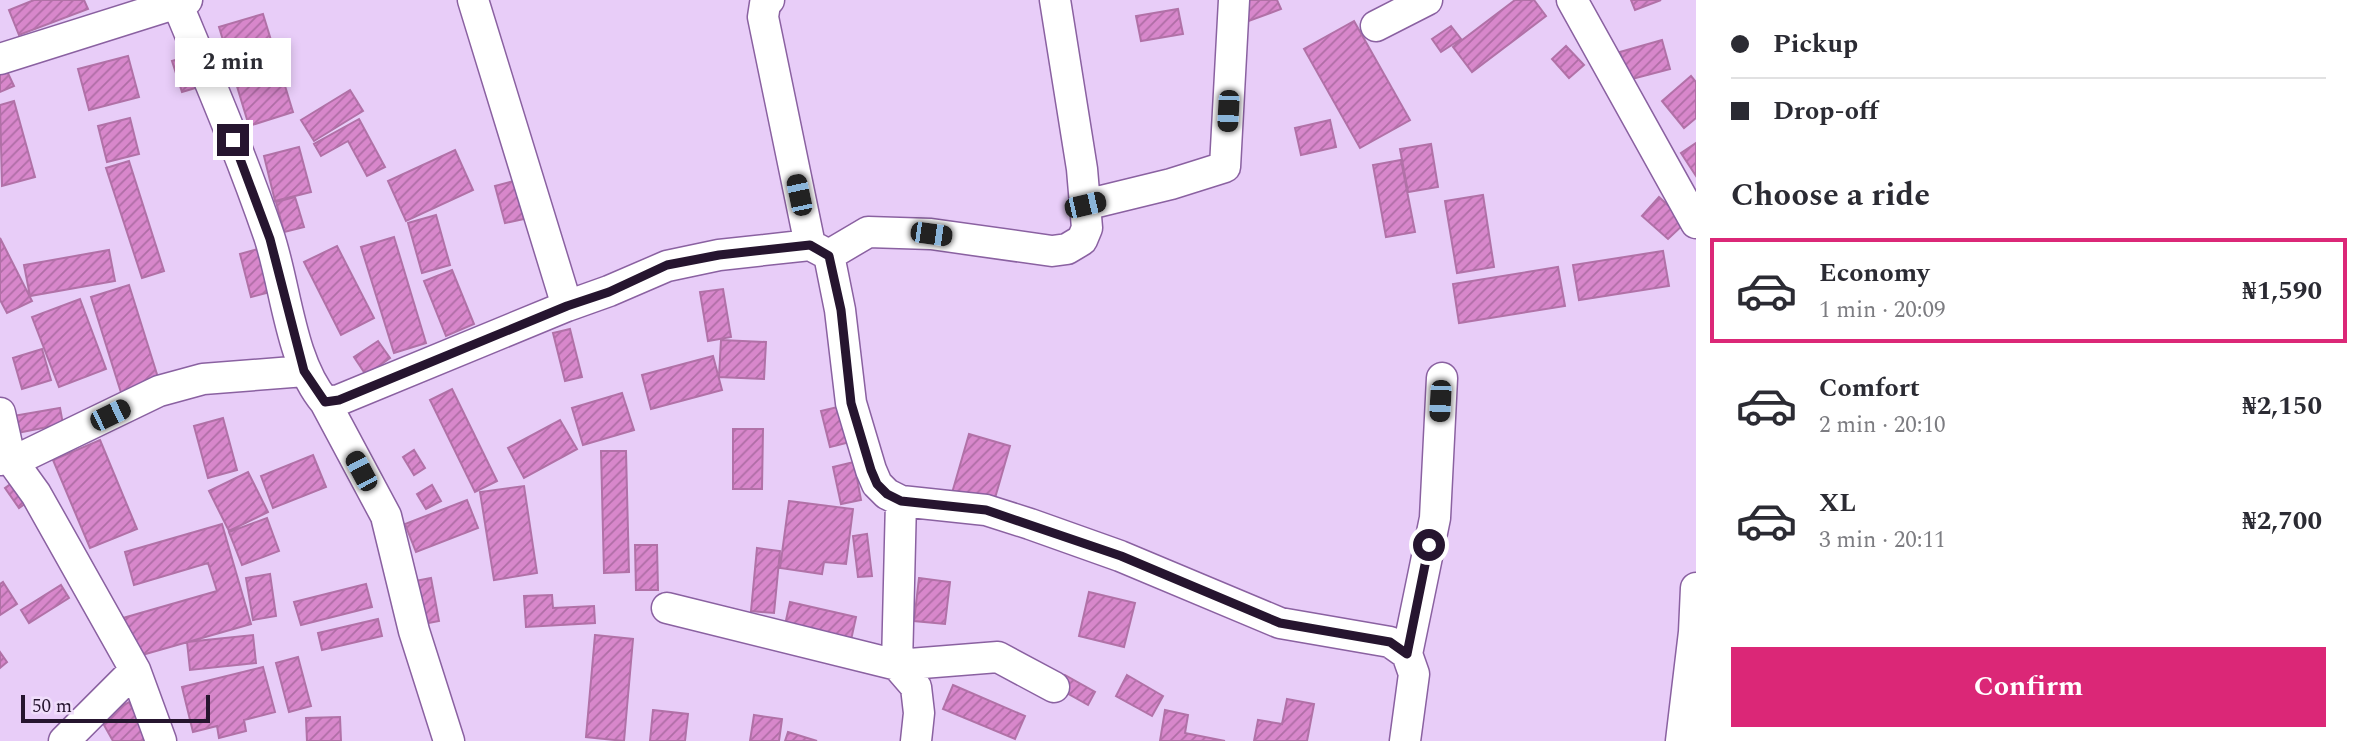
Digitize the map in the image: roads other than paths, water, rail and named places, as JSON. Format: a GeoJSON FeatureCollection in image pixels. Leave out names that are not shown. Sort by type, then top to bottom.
{"type":"FeatureCollection","features":[{"type":"Feature","properties":{"kind":"street"},"geometry":{"type":"LineString","coordinates":[[473,0],[567,306]]}},
{"type":"Feature","properties":{"kind":"street"},"geometry":{"type":"LineString","coordinates":[[769,0],[765,4],[763,18],[819,250],[841,310],[851,403],[877,484],[887,494],[901,501],[986,510],[1121,556],[1280,623],[1382,640],[1390,642],[1407,654]]}},
{"type":"Feature","properties":{"kind":"street"},"geometry":{"type":"LineString","coordinates":[[325,402],[339,400],[567,306],[609,292],[667,265],[719,255],[819,250],[868,232],[931,234],[1052,251],[1067,249],[1082,240],[1087,228],[1082,169],[1055,0]]}},
{"type":"Feature","properties":{"kind":"street"},"geometry":{"type":"LineString","coordinates":[[1085,205],[1171,184],[1225,167],[1234,0]]}},
{"type":"Feature","properties":{"kind":"street"},"geometry":{"type":"LineString","coordinates":[[1376,26],[1427,0]]}},
{"type":"Feature","properties":{"kind":"street"},"geometry":{"type":"LineString","coordinates":[[1572,0],[1696,223]]}},
{"type":"Feature","properties":{"kind":"street"},"geometry":{"type":"LineString","coordinates":[[0,59],[182,1],[270,239],[304,371],[325,402],[386,516],[414,631],[449,741]]}},
{"type":"Feature","properties":{"kind":"street"},"geometry":{"type":"LineString","coordinates":[[7,460],[159,391],[203,379],[304,371]]}},
{"type":"Feature","properties":{"kind":"street"},"geometry":{"type":"LineString","coordinates":[[1405,741],[1414,674],[1407,654],[1434,518],[1442,378]]}},
{"type":"Feature","properties":{"kind":"street"},"geometry":{"type":"LineString","coordinates":[[0,413],[7,460],[36,494],[135,670],[161,741]]}},
{"type":"Feature","properties":{"kind":"street"},"geometry":{"type":"LineString","coordinates":[[901,501],[898,665],[916,687],[919,713],[916,741]]}},
{"type":"Feature","properties":{"kind":"street"},"geometry":{"type":"LineString","coordinates":[[1681,741],[1694,632],[1696,588]]}},
{"type":"Feature","properties":{"kind":"street"},"geometry":{"type":"LineString","coordinates":[[667,608],[898,665],[998,657],[1054,687]]}},
{"type":"Feature","properties":{"kind":"street"},"geometry":{"type":"LineString","coordinates":[[64,741],[135,670]]}}]}
